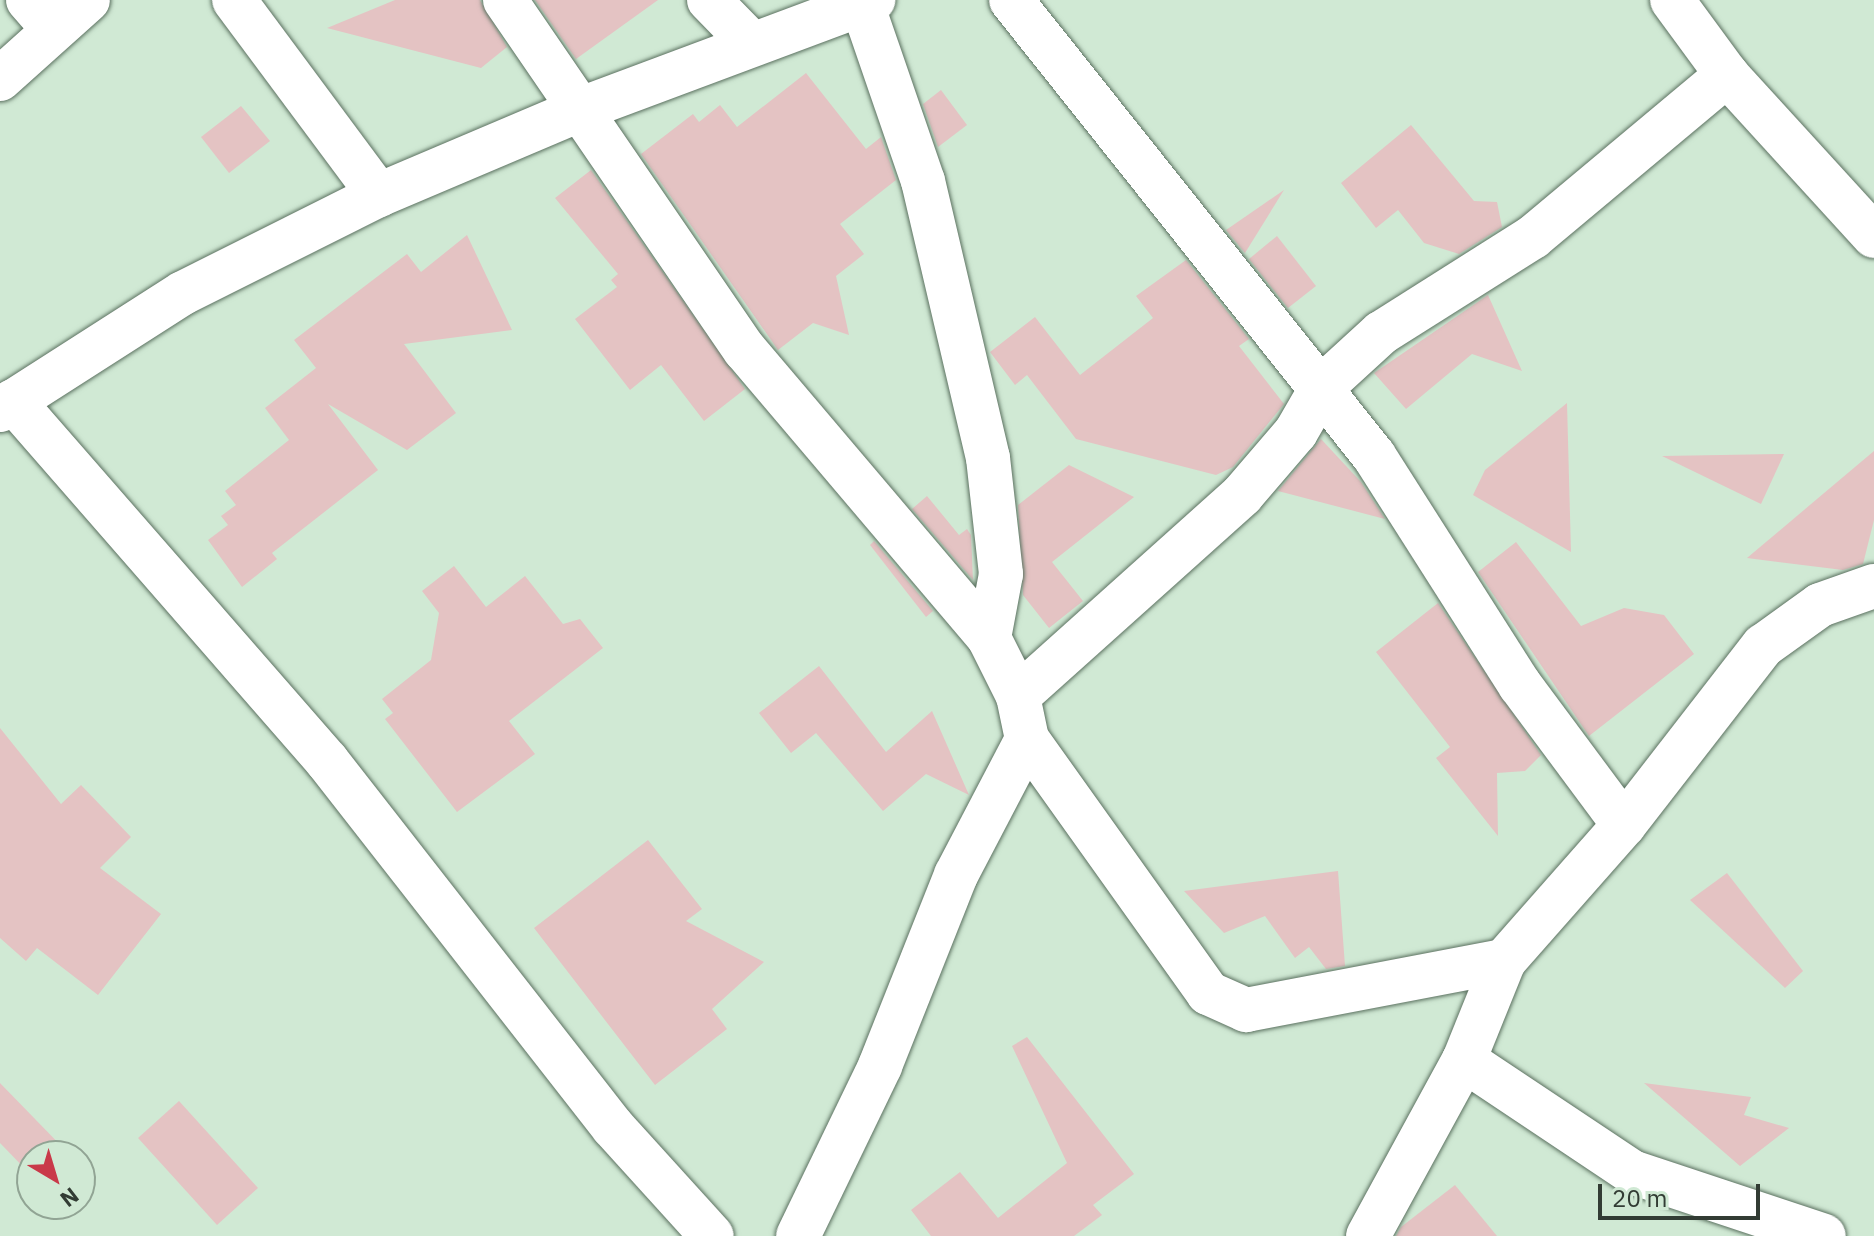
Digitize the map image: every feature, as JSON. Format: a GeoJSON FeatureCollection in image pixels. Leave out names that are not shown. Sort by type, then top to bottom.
{"type":"FeatureCollection","features":[{"type":"Feature","properties":{"kind":"street"},"geometry":{"type":"LineString","coordinates":[[0,79],[40,15],[88,0]]}},
{"type":"Feature","properties":{"kind":"street"},"geometry":{"type":"LineString","coordinates":[[234,0],[379,195]]}},
{"type":"Feature","properties":{"kind":"street"},"geometry":{"type":"LineString","coordinates":[[505,0],[584,108],[745,350],[989,638],[1018,696],[1027,739],[1146,911],[1225,1005],[1278,1005],[1504,961]]}},
{"type":"Feature","properties":{"kind":"street"},"geometry":{"type":"LineString","coordinates":[[709,0],[751,43]]}},
{"type":"Feature","properties":{"kind":"street"},"geometry":{"type":"LineString","coordinates":[[1011,0],[1322,387],[1520,685],[1624,825]]}},
{"type":"Feature","properties":{"kind":"street"},"geometry":{"type":"LineString","coordinates":[[1672,0],[1727,75],[1874,236]]}},
{"type":"Feature","properties":{"kind":"street"},"geometry":{"type":"LineString","coordinates":[[712,1236],[613,1127],[327,761],[7,406],[183,293],[379,195],[584,108],[867,2],[923,181],[988,458],[1001,574],[989,638]]}},
{"type":"Feature","properties":{"kind":"street"},"geometry":{"type":"LineString","coordinates":[[1018,696],[1242,495],[1296,432],[1322,387],[1381,333],[1533,237],[1727,75]]}},
{"type":"Feature","properties":{"kind":"street"},"geometry":{"type":"LineString","coordinates":[[1368,1236],[1464,1060],[1504,961],[1624,825],[1763,646],[1820,605],[1874,586]]}},
{"type":"Feature","properties":{"kind":"street"},"geometry":{"type":"LineString","coordinates":[[798,1236],[880,1066],[956,875],[1027,739]]}},
{"type":"Feature","properties":{"kind":"street"},"geometry":{"type":"LineString","coordinates":[[1464,1060],[1632,1172],[1824,1236]]}},
{"type":"Feature","properties":{"kind":"building"},"geometry":{"type":"Polygon","coordinates":[[[395,0],[480,0],[507,47],[481,68],[327,28],[395,0]]]}},
{"type":"Feature","properties":{"kind":"building"},"geometry":{"type":"Polygon","coordinates":[[[535,0],[658,0],[576,59],[535,0]]]}},
{"type":"Feature","properties":{"kind":"building"},"geometry":{"type":"Polygon","coordinates":[[[806,73],[866,149],[881,137],[896,180],[840,224],[864,254],[836,276],[849,335],[813,323],[778,350],[641,154],[693,114],[699,122],[720,105],[737,127],[806,73]]]}},
{"type":"Feature","properties":{"kind":"building"},"geometry":{"type":"Polygon","coordinates":[[[941,90],[967,125],[938,147],[923,104],[941,90]]]}},
{"type":"Feature","properties":{"kind":"building"},"geometry":{"type":"Polygon","coordinates":[[[241,106],[270,141],[229,173],[201,137],[241,106]]]}},
{"type":"Feature","properties":{"kind":"building"},"geometry":{"type":"Polygon","coordinates":[[[1411,125],[1474,201],[1497,202],[1502,227],[1459,254],[1424,243],[1398,210],[1376,228],[1341,183],[1411,125]]]}},
{"type":"Feature","properties":{"kind":"building"},"geometry":{"type":"Polygon","coordinates":[[[591,170],[745,389],[704,421],[661,365],[630,390],[575,319],[617,287],[611,280],[618,274],[555,198],[591,170]]]}},
{"type":"Feature","properties":{"kind":"building"},"geometry":{"type":"Polygon","coordinates":[[[1284,190],[1245,253],[1226,230],[1284,190]]]}},
{"type":"Feature","properties":{"kind":"building"},"geometry":{"type":"Polygon","coordinates":[[[467,235],[512,330],[404,344],[456,413],[407,450],[328,404],[378,470],[272,553],[277,559],[242,587],[208,540],[228,525],[221,516],[236,505],[225,491],[289,440],[265,408],[316,368],[294,340],[407,254],[421,272],[467,235]]]}},
{"type":"Feature","properties":{"kind":"building"},"geometry":{"type":"Polygon","coordinates":[[[1277,236],[1316,286],[1288,308],[1249,259],[1277,236]]]}},
{"type":"Feature","properties":{"kind":"building"},"geometry":{"type":"Polygon","coordinates":[[[1186,260],[1249,339],[1239,346],[1284,404],[1233,467],[1216,475],[1076,439],[1027,375],[1015,385],[990,352],[1035,317],[1080,375],[1153,318],[1136,296],[1186,260]]]}},
{"type":"Feature","properties":{"kind":"building"},"geometry":{"type":"Polygon","coordinates":[[[1488,295],[1522,371],[1472,354],[1406,409],[1374,373],[1488,295]]]}},
{"type":"Feature","properties":{"kind":"building"},"geometry":{"type":"Polygon","coordinates":[[[1567,403],[1571,552],[1473,495],[1485,470],[1567,403]]]}},
{"type":"Feature","properties":{"kind":"building"},"geometry":{"type":"Polygon","coordinates":[[[1321,439],[1361,482],[1385,519],[1278,491],[1321,439]]]}},
{"type":"Feature","properties":{"kind":"building"},"geometry":{"type":"Polygon","coordinates":[[[1874,451],[1874,520],[1863,564],[1843,570],[1747,558],[1874,451]]]}},
{"type":"Feature","properties":{"kind":"building"},"geometry":{"type":"Polygon","coordinates":[[[1784,454],[1761,504],[1662,456],[1784,454]]]}},
{"type":"Feature","properties":{"kind":"building"},"geometry":{"type":"Polygon","coordinates":[[[1069,465],[1134,497],[1052,562],[1083,601],[1049,628],[1023,595],[1018,505],[1069,465]]]}},
{"type":"Feature","properties":{"kind":"building"},"geometry":{"type":"Polygon","coordinates":[[[927,496],[959,535],[967,529],[971,535],[973,580],[912,509],[927,496]]]}},
{"type":"Feature","properties":{"kind":"building"},"geometry":{"type":"Polygon","coordinates":[[[874,541],[933,611],[926,617],[870,545],[874,541]]]}},
{"type":"Feature","properties":{"kind":"building"},"geometry":{"type":"Polygon","coordinates":[[[1516,542],[1581,626],[1624,608],[1664,615],[1694,654],[1589,736],[1478,572],[1516,542]]]}},
{"type":"Feature","properties":{"kind":"building"},"geometry":{"type":"Polygon","coordinates":[[[454,566],[486,607],[525,576],[563,624],[580,619],[603,648],[509,721],[535,754],[457,812],[385,719],[393,713],[382,699],[431,660],[439,613],[422,591],[454,566]]]}},
{"type":"Feature","properties":{"kind":"building"},"geometry":{"type":"Polygon","coordinates":[[[1438,603],[1541,755],[1525,771],[1497,773],[1498,836],[1436,758],[1450,747],[1376,652],[1438,603]]]}},
{"type":"Feature","properties":{"kind":"building"},"geometry":{"type":"Polygon","coordinates":[[[819,666],[886,752],[932,711],[969,795],[926,774],[883,811],[816,733],[791,753],[759,713],[819,666]]]}},
{"type":"Feature","properties":{"kind":"building"},"geometry":{"type":"Polygon","coordinates":[[[0,728],[61,804],[81,785],[131,837],[100,868],[161,914],[98,995],[37,948],[26,961],[0,938],[0,728]]]}},
{"type":"Feature","properties":{"kind":"building"},"geometry":{"type":"Polygon","coordinates":[[[648,840],[702,909],[686,921],[764,962],[712,1009],[727,1029],[655,1085],[534,928],[648,840]]]}},
{"type":"Feature","properties":{"kind":"building"},"geometry":{"type":"Polygon","coordinates":[[[1338,871],[1345,966],[1326,969],[1309,947],[1295,958],[1265,916],[1224,933],[1184,891],[1338,871]]]}},
{"type":"Feature","properties":{"kind":"building"},"geometry":{"type":"Polygon","coordinates":[[[1727,873],[1803,971],[1785,988],[1690,900],[1727,873]]]}},
{"type":"Feature","properties":{"kind":"building"},"geometry":{"type":"Polygon","coordinates":[[[1027,1037],[1134,1174],[1093,1205],[1102,1215],[1074,1236],[931,1236],[911,1210],[960,1172],[998,1218],[1067,1163],[1012,1046],[1027,1037]]]}},
{"type":"Feature","properties":{"kind":"building"},"geometry":{"type":"Polygon","coordinates":[[[0,1083],[55,1140],[16,1140],[16,1160],[0,1143],[0,1083]]]}},
{"type":"Feature","properties":{"kind":"building"},"geometry":{"type":"Polygon","coordinates":[[[1644,1083],[1751,1097],[1744,1115],[1789,1128],[1740,1166],[1644,1083]]]}},
{"type":"Feature","properties":{"kind":"building"},"geometry":{"type":"Polygon","coordinates":[[[179,1101],[258,1188],[217,1225],[138,1138],[179,1101]]]}},
{"type":"Feature","properties":{"kind":"building"},"geometry":{"type":"Polygon","coordinates":[[[1455,1185],[1497,1236],[1396,1236],[1401,1227],[1455,1185]]]}}]}
